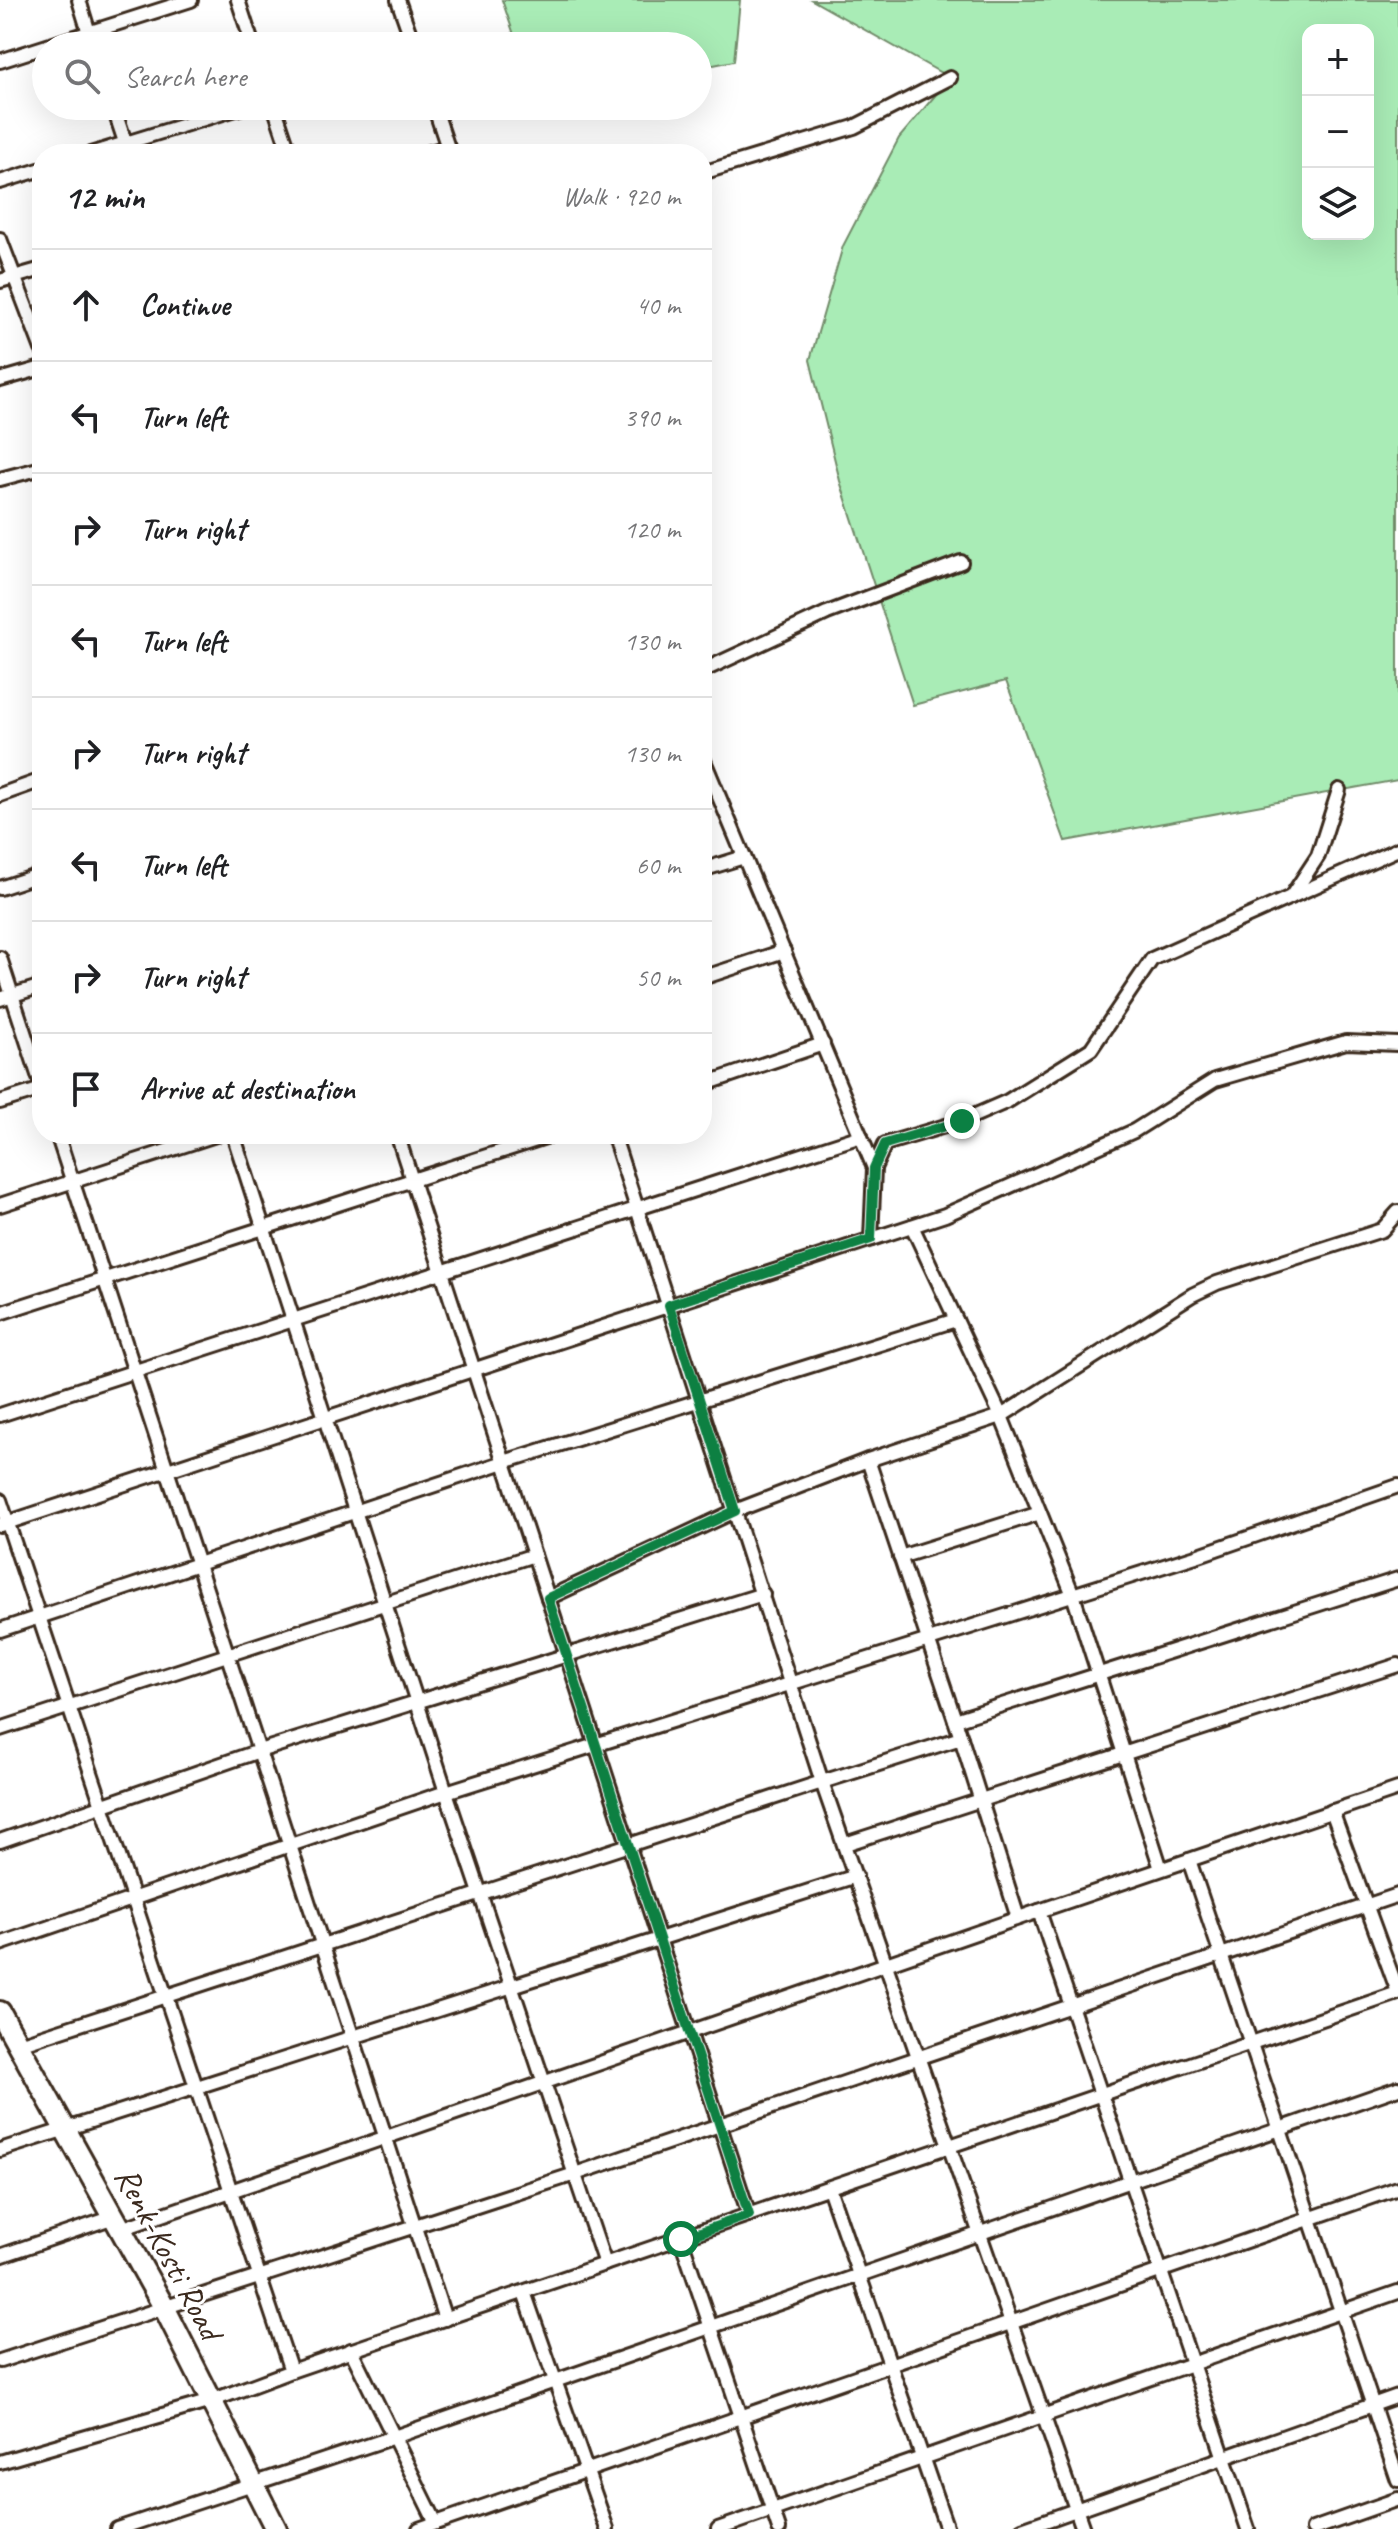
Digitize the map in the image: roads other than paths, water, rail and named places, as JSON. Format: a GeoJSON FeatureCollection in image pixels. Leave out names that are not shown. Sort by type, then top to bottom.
{"type":"FeatureCollection","features":[{"type":"Feature","properties":{"kind":"main road","name":"Renk-Kosti Road"},"geometry":{"type":"LineString","coordinates":[[2,2020],[19,2044],[165,2309],[276,2529]]}},
{"type":"Feature","properties":{"kind":"street"},"geometry":{"type":"LineString","coordinates":[[79,0],[89,32],[191,0]]}},
{"type":"Feature","properties":{"kind":"street"},"geometry":{"type":"LineString","coordinates":[[238,0],[248,32]]}},
{"type":"Feature","properties":{"kind":"street"},"geometry":{"type":"LineString","coordinates":[[398,0],[409,32]]}},
{"type":"Feature","properties":{"kind":"street"},"geometry":{"type":"LineString","coordinates":[[0,61],[32,51]]}},
{"type":"Feature","properties":{"kind":"street"},"geometry":{"type":"LineString","coordinates":[[712,170],[854,127],[950,78]]}},
{"type":"Feature","properties":{"kind":"street"},"geometry":{"type":"LineString","coordinates":[[118,120],[126,144]]}},
{"type":"Feature","properties":{"kind":"street"},"geometry":{"type":"LineString","coordinates":[[138,144],[206,120]]}},
{"type":"Feature","properties":{"kind":"street"},"geometry":{"type":"LineString","coordinates":[[279,120],[287,144]]}},
{"type":"Feature","properties":{"kind":"street"},"geometry":{"type":"LineString","coordinates":[[439,120],[447,144]]}},
{"type":"Feature","properties":{"kind":"street"},"geometry":{"type":"LineString","coordinates":[[0,182],[32,172]]}},
{"type":"Feature","properties":{"kind":"street"},"geometry":{"type":"LineString","coordinates":[[0,239],[6,279],[32,330]]}},
{"type":"Feature","properties":{"kind":"street"},"geometry":{"type":"LineString","coordinates":[[6,279],[32,272]]}},
{"type":"Feature","properties":{"kind":"street"},"geometry":{"type":"LineString","coordinates":[[0,380],[32,371]]}},
{"type":"Feature","properties":{"kind":"street"},"geometry":{"type":"LineString","coordinates":[[0,479],[32,471]]}},
{"type":"Feature","properties":{"kind":"street"},"geometry":{"type":"LineString","coordinates":[[712,666],[827,613],[961,562]]}},
{"type":"Feature","properties":{"kind":"street"},"geometry":{"type":"LineString","coordinates":[[0,795],[32,784]]}},
{"type":"Feature","properties":{"kind":"street"},"geometry":{"type":"LineString","coordinates":[[712,790],[744,857],[874,1168]]}},
{"type":"Feature","properties":{"kind":"street"},"geometry":{"type":"LineString","coordinates":[[1291,897],[1318,856],[1339,790]]}},
{"type":"Feature","properties":{"kind":"street"},"geometry":{"type":"LineString","coordinates":[[871,1239],[874,1168],[885,1144],[962,1121],[1008,1101],[1091,1049],[1152,959],[1398,849]]}},
{"type":"Feature","properties":{"kind":"street"},"geometry":{"type":"LineString","coordinates":[[712,867],[744,857]]}},
{"type":"Feature","properties":{"kind":"street"},"geometry":{"type":"LineString","coordinates":[[0,888],[32,877]]}},
{"type":"Feature","properties":{"kind":"street"},"geometry":{"type":"LineString","coordinates":[[712,975],[784,951]]}},
{"type":"Feature","properties":{"kind":"street"},"geometry":{"type":"LineString","coordinates":[[0,958],[6,997],[32,1063]]}},
{"type":"Feature","properties":{"kind":"street"},"geometry":{"type":"LineString","coordinates":[[6,997],[32,989]]}},
{"type":"Feature","properties":{"kind":"street"},"geometry":{"type":"LineString","coordinates":[[4,1524],[912,1226],[1032,1179],[1134,1131],[1215,1080],[1346,1042],[1398,1044]]}},
{"type":"Feature","properties":{"kind":"street"},"geometry":{"type":"LineString","coordinates":[[712,1082],[823,1044]]}},
{"type":"Feature","properties":{"kind":"street"},"geometry":{"type":"LineString","coordinates":[[0,1102],[32,1091]]}},
{"type":"Feature","properties":{"kind":"street"},"geometry":{"type":"LineString","coordinates":[[0,1415],[861,1136]]}},
{"type":"Feature","properties":{"kind":"street"},"geometry":{"type":"LineString","coordinates":[[60,1144],[445,2319]]}},
{"type":"Feature","properties":{"kind":"street"},"geometry":{"type":"LineString","coordinates":[[0,1205],[189,1144]]}},
{"type":"Feature","properties":{"kind":"street"},"geometry":{"type":"LineString","coordinates":[[236,1144],[479,1893],[605,2264]]}},
{"type":"Feature","properties":{"kind":"street"},"geometry":{"type":"LineString","coordinates":[[400,1144],[749,2215]]}},
{"type":"Feature","properties":{"kind":"street"},"geometry":{"type":"LineString","coordinates":[[0,1313],[525,1144]]}},
{"type":"Feature","properties":{"kind":"street"},"geometry":{"type":"LineString","coordinates":[[616,1144],[822,1782],[888,1963],[1083,2529]]}},
{"type":"Feature","properties":{"kind":"street"},"geometry":{"type":"LineString","coordinates":[[1382,1230],[1398,1212]]}},
{"type":"Feature","properties":{"kind":"street"},"geometry":{"type":"LineString","coordinates":[[548,1598],[735,1511],[868,1460],[1001,1416],[1204,1289],[1398,1224]]}},
{"type":"Feature","properties":{"kind":"street"},"geometry":{"type":"LineString","coordinates":[[912,1226],[1001,1416],[1073,1595],[1161,1869]]}},
{"type":"Feature","properties":{"kind":"street"},"geometry":{"type":"LineString","coordinates":[[0,1630],[504,1462],[956,1320]]}},
{"type":"Feature","properties":{"kind":"street"},"geometry":{"type":"LineString","coordinates":[[868,1460],[1018,1918]]}},
{"type":"Feature","properties":{"kind":"street"},"geometry":{"type":"LineString","coordinates":[[0,1944],[446,1792],[1073,1595],[1398,1486]]}},
{"type":"Feature","properties":{"kind":"street"},"geometry":{"type":"LineString","coordinates":[[0,1500],[4,1524],[69,1706],[291,2371]]}},
{"type":"Feature","properties":{"kind":"street"},"geometry":{"type":"LineString","coordinates":[[900,1557],[1040,1513]]}},
{"type":"Feature","properties":{"kind":"street"},"geometry":{"type":"LineString","coordinates":[[0,1729],[534,1555]]}},
{"type":"Feature","properties":{"kind":"street"},"geometry":{"type":"LineString","coordinates":[[955,1720],[1398,1579]]}},
{"type":"Feature","properties":{"kind":"street"},"geometry":{"type":"LineString","coordinates":[[0,1841],[259,1751],[763,1594]]}},
{"type":"Feature","properties":{"kind":"street"},"geometry":{"type":"LineString","coordinates":[[845,1844],[1398,1665]]}},
{"type":"Feature","properties":{"kind":"street"},"geometry":{"type":"LineString","coordinates":[[19,2044],[166,1993],[961,1738]]}},
{"type":"Feature","properties":{"kind":"street"},"geometry":{"type":"LineString","coordinates":[[0,2256],[229,2189],[1398,1789]]}},
{"type":"Feature","properties":{"kind":"street"},"geometry":{"type":"LineString","coordinates":[[0,2462],[211,2401],[351,2350],[1398,1993],[1332,1811]]}},
{"type":"Feature","properties":{"kind":"street"},"geometry":{"type":"LineString","coordinates":[[1189,1860],[1398,2480]]}},
{"type":"Feature","properties":{"kind":"street"},"geometry":{"type":"LineString","coordinates":[[0,2150],[856,1876]]}},
{"type":"Feature","properties":{"kind":"street"},"geometry":{"type":"LineString","coordinates":[[0,2361],[719,2126],[1398,1895]]}},
{"type":"Feature","properties":{"kind":"street"},"geometry":{"type":"LineString","coordinates":[[1039,1911],[1248,2529]]}},
{"type":"Feature","properties":{"kind":"street"},"geometry":{"type":"LineString","coordinates":[[117,2529],[255,2485],[981,2230],[1398,2088]]}},
{"type":"Feature","properties":{"kind":"street"},"geometry":{"type":"LineString","coordinates":[[829,2188],[947,2529]]}},
{"type":"Feature","properties":{"kind":"street"},"geometry":{"type":"LineString","coordinates":[[419,2529],[1398,2188]]}},
{"type":"Feature","properties":{"kind":"street"},"geometry":{"type":"LineString","coordinates":[[681,2239],[779,2529]]}},
{"type":"Feature","properties":{"kind":"street"},"geometry":{"type":"LineString","coordinates":[[524,2292],[607,2529]]}},
{"type":"Feature","properties":{"kind":"street"},"geometry":{"type":"LineString","coordinates":[[718,2529],[1398,2292]]}},
{"type":"Feature","properties":{"kind":"street"},"geometry":{"type":"LineString","coordinates":[[351,2350],[436,2523]]}},
{"type":"Feature","properties":{"kind":"street"},"geometry":{"type":"LineString","coordinates":[[1022,2529],[1398,2396]]}},
{"type":"Feature","properties":{"kind":"street"},"geometry":{"type":"LineString","coordinates":[[1313,2529],[1398,2499]]}}]}
